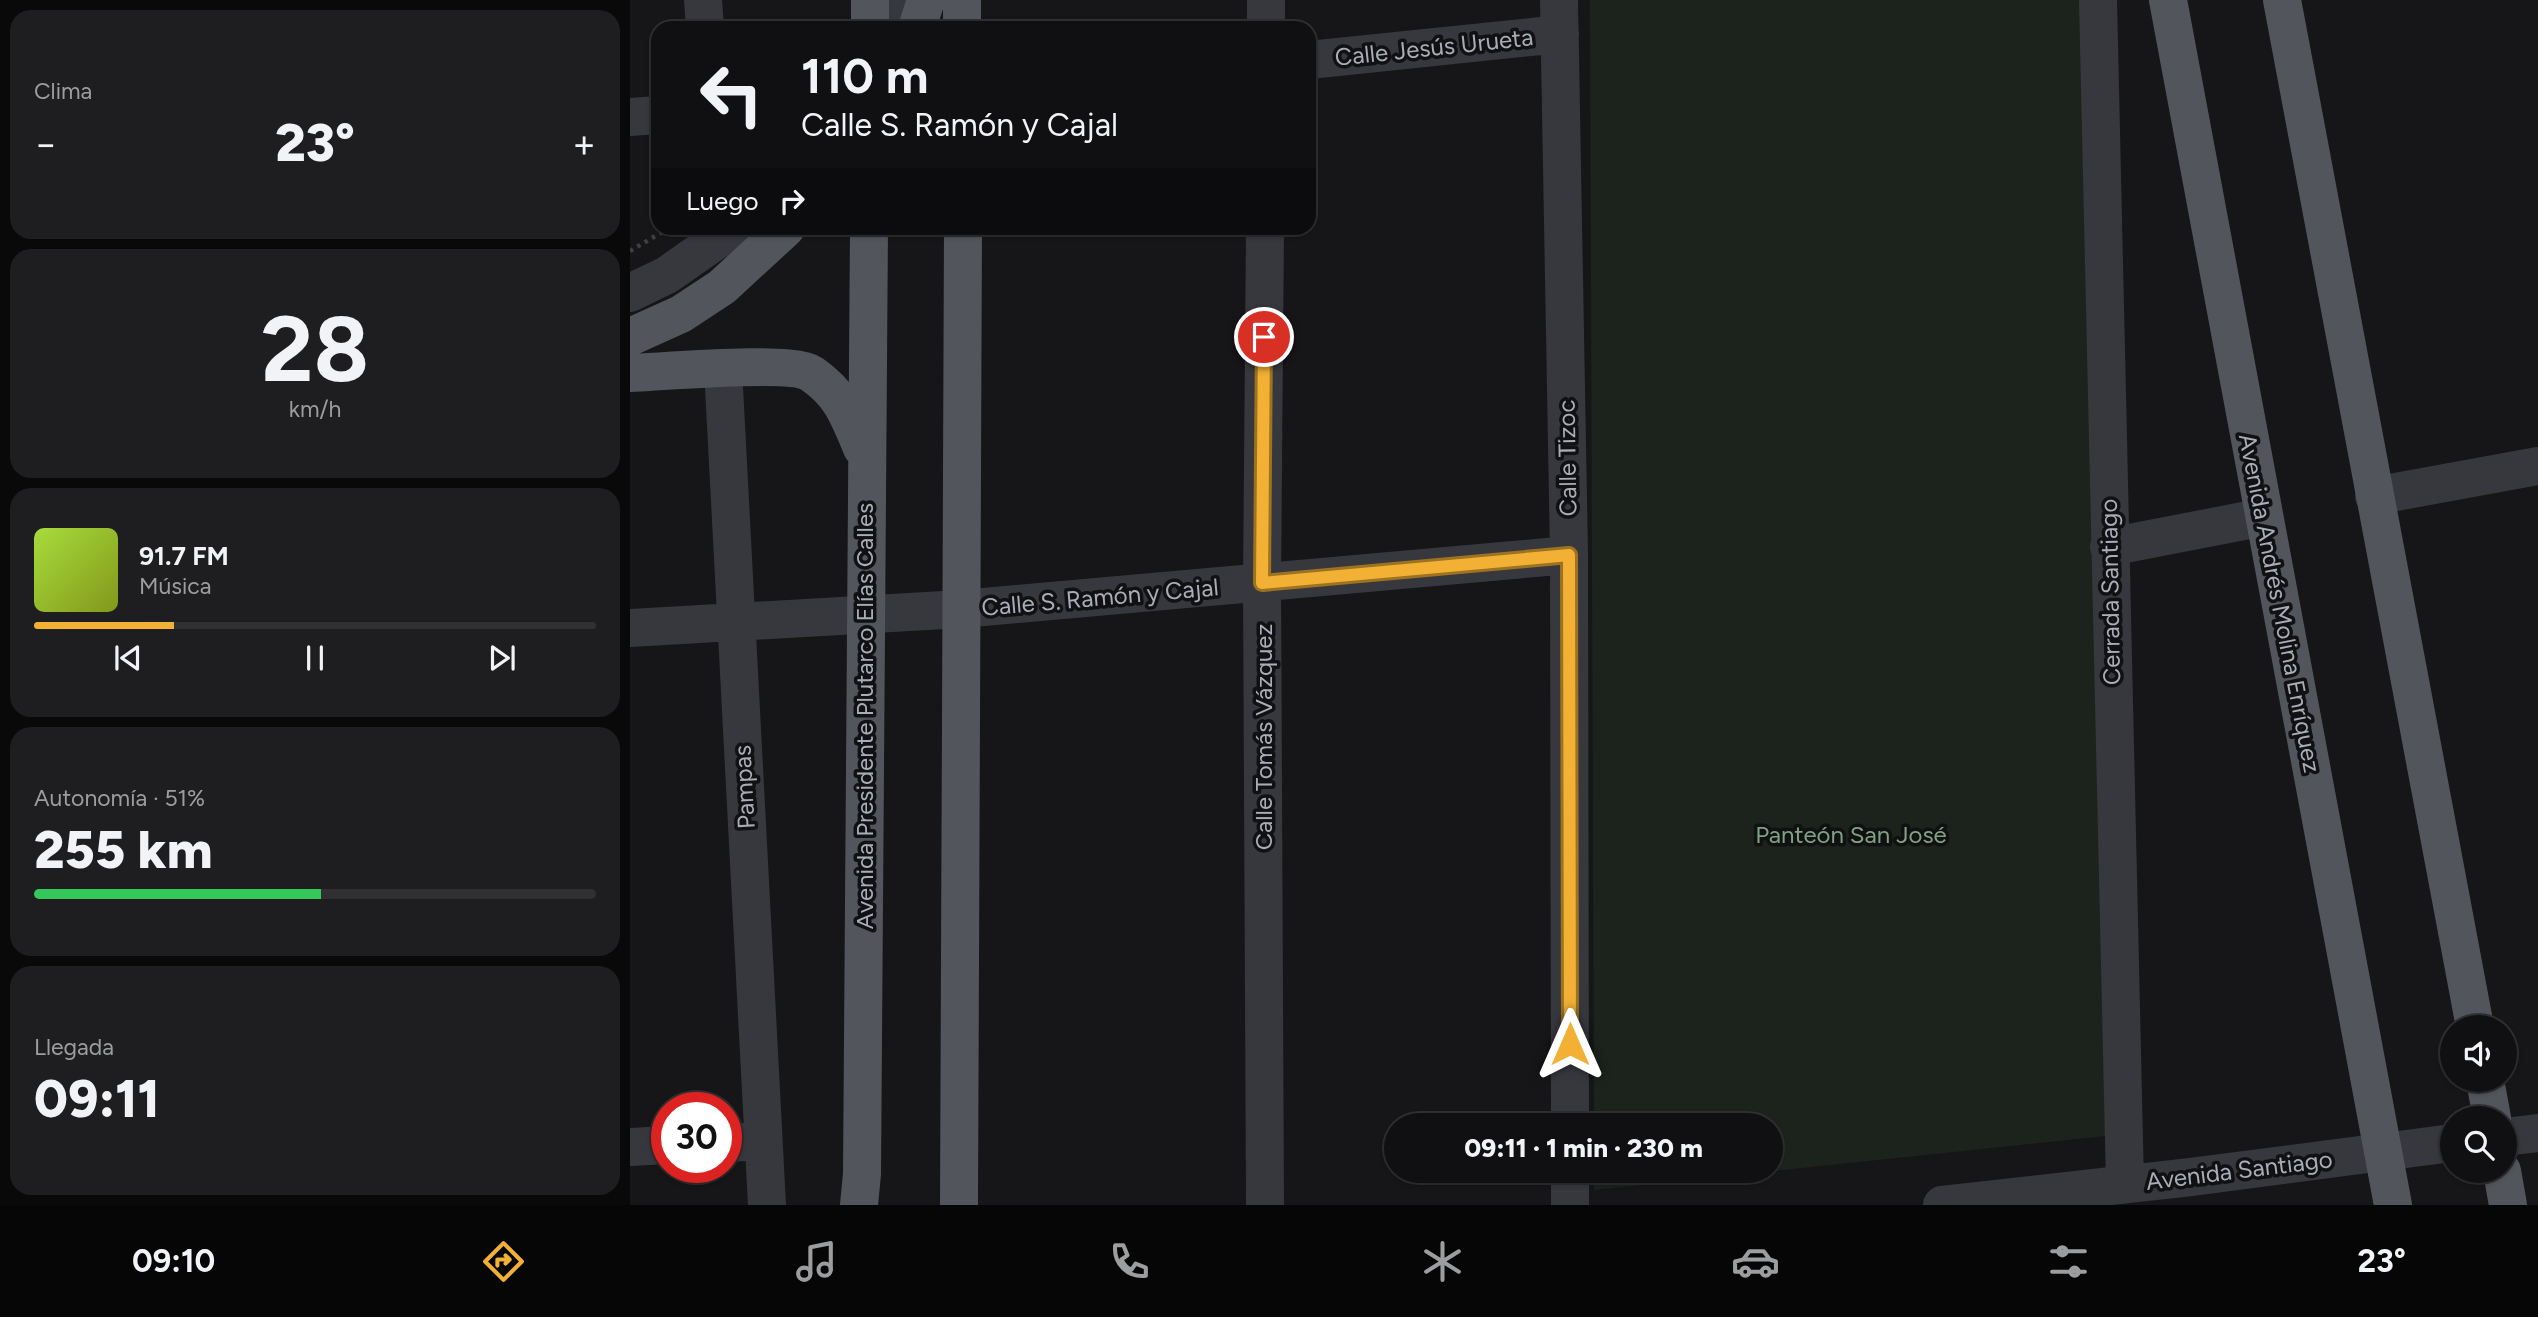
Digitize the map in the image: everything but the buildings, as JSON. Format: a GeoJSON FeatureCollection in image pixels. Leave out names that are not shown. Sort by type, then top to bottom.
{"type":"FeatureCollection","features":[{"type":"Feature","properties":{"kind":"main road"},"geometry":{"type":"LineString","coordinates":[[870,0],[870,21]]}},
{"type":"Feature","properties":{"kind":"main road"},"geometry":{"type":"LineString","coordinates":[[919,21],[926,0]]}},
{"type":"Feature","properties":{"kind":"main road"},"geometry":{"type":"LineString","coordinates":[[962,0],[962,21]]}},
{"type":"Feature","properties":{"kind":"main road","name":"Avenida Andrés Molina Enríquez"},"geometry":{"type":"LineString","coordinates":[[2168,0],[2393,1205]]}},
{"type":"Feature","properties":{"kind":"main road"},"geometry":{"type":"LineString","coordinates":[[2282,0],[2473,1015]]}},
{"type":"Feature","properties":{"kind":"main road"},"geometry":{"type":"LineString","coordinates":[[630,337],[681,314],[722,287],[778,235]]}},
{"type":"Feature","properties":{"kind":"main road","name":"Avenida Presidente Plutarco Elías Calles"},"geometry":{"type":"LineString","coordinates":[[859,1205],[862,1174],[864,614],[869,235]]}},
{"type":"Feature","properties":{"kind":"main road"},"geometry":{"type":"LineString","coordinates":[[959,1205],[963,235]]}},
{"type":"Feature","properties":{"kind":"main road"},"geometry":{"type":"LineString","coordinates":[[630,373],[775,367],[809,371],[842,401],[866,457]]}},
{"type":"Feature","properties":{"kind":"main road"},"geometry":{"type":"LineString","coordinates":[[2504,1183],[2508,1205]]}},
{"type":"Feature","properties":{"kind":"street"},"geometry":{"type":"LineString","coordinates":[[703,0],[704,21]]}},
{"type":"Feature","properties":{"kind":"street"},"geometry":{"type":"LineString","coordinates":[[891,21],[897,0]]}},
{"type":"Feature","properties":{"kind":"street"},"geometry":{"type":"LineString","coordinates":[[1266,0],[1266,21]]}},
{"type":"Feature","properties":{"kind":"street","name":"Cerrada Santiago"},"geometry":{"type":"LineString","coordinates":[[2098,0],[2125,1184]]}},
{"type":"Feature","properties":{"kind":"street","name":"Calle Jesús Urueta"},"geometry":{"type":"LineString","coordinates":[[1316,59],[1559,17]]}},
{"type":"Feature","properties":{"kind":"street","name":"Calle Tizoc"},"geometry":{"type":"LineString","coordinates":[[1559,17],[1569,555],[1570,1113]]}},
{"type":"Feature","properties":{"kind":"street"},"geometry":{"type":"LineString","coordinates":[[630,117],[651,116]]}},
{"type":"Feature","properties":{"kind":"street"},"geometry":{"type":"LineString","coordinates":[[630,293],[667,275],[724,235]]}},
{"type":"Feature","properties":{"kind":"street","name":"Calle Tomás Vázquez"},"geometry":{"type":"LineString","coordinates":[[1265,235],[1262,583],[1265,1205]]}},
{"type":"Feature","properties":{"kind":"street","name":"Pampas"},"geometry":{"type":"LineString","coordinates":[[723,368],[735,621],[745,1142],[767,1205]]}},
{"type":"Feature","properties":{"kind":"street"},"geometry":{"type":"LineString","coordinates":[[2374,496],[2538,466]]}},
{"type":"Feature","properties":{"kind":"street"},"geometry":{"type":"LineString","coordinates":[[2109,547],[2264,517]]}},
{"type":"Feature","properties":{"kind":"street","name":"Calle S. Ramón y Cajal"},"geometry":{"type":"LineString","coordinates":[[630,628],[961,608],[1569,555]]}},
{"type":"Feature","properties":{"kind":"street"},"geometry":{"type":"LineString","coordinates":[[2517,1135],[2538,1133]]}},
{"type":"Feature","properties":{"kind":"street","name":"Avenida Santiago"},"geometry":{"type":"LineString","coordinates":[[1942,1205],[1985,1203],[2125,1184],[2192,1191],[2383,1152],[2440,1145]]}},
{"type":"Feature","properties":{"kind":"street"},"geometry":{"type":"LineString","coordinates":[[630,1147],[651,1146]]}},
{"type":"Feature","properties":{"kind":"street"},"geometry":{"type":"LineString","coordinates":[[1570,1183],[1570,1205]]}},
{"type":"Feature","properties":{"kind":"path"},"geometry":{"type":"LineString","coordinates":[[630,251],[658,235]]}},
{"type":"Feature","properties":{"kind":"green space","name":"Panteón San José"},"geometry":{"type":"Polygon","coordinates":[[[1590,0],[2089,0],[2115,1135],[1783,1170],[1783,1113],[1594,1113],[1590,0]]]}},
{"type":"Feature","properties":{"kind":"green space","name":"Panteón San José"},"geometry":{"type":"Polygon","coordinates":[[[1594,1183],[1660,1183],[1594,1190],[1594,1183]]]}},
{"type":"Feature","properties":{"kind":"route"},"geometry":{"type":"LineString","coordinates":[[1264,337],[1262,583],[1569,555],[1570,1044]]}}]}
